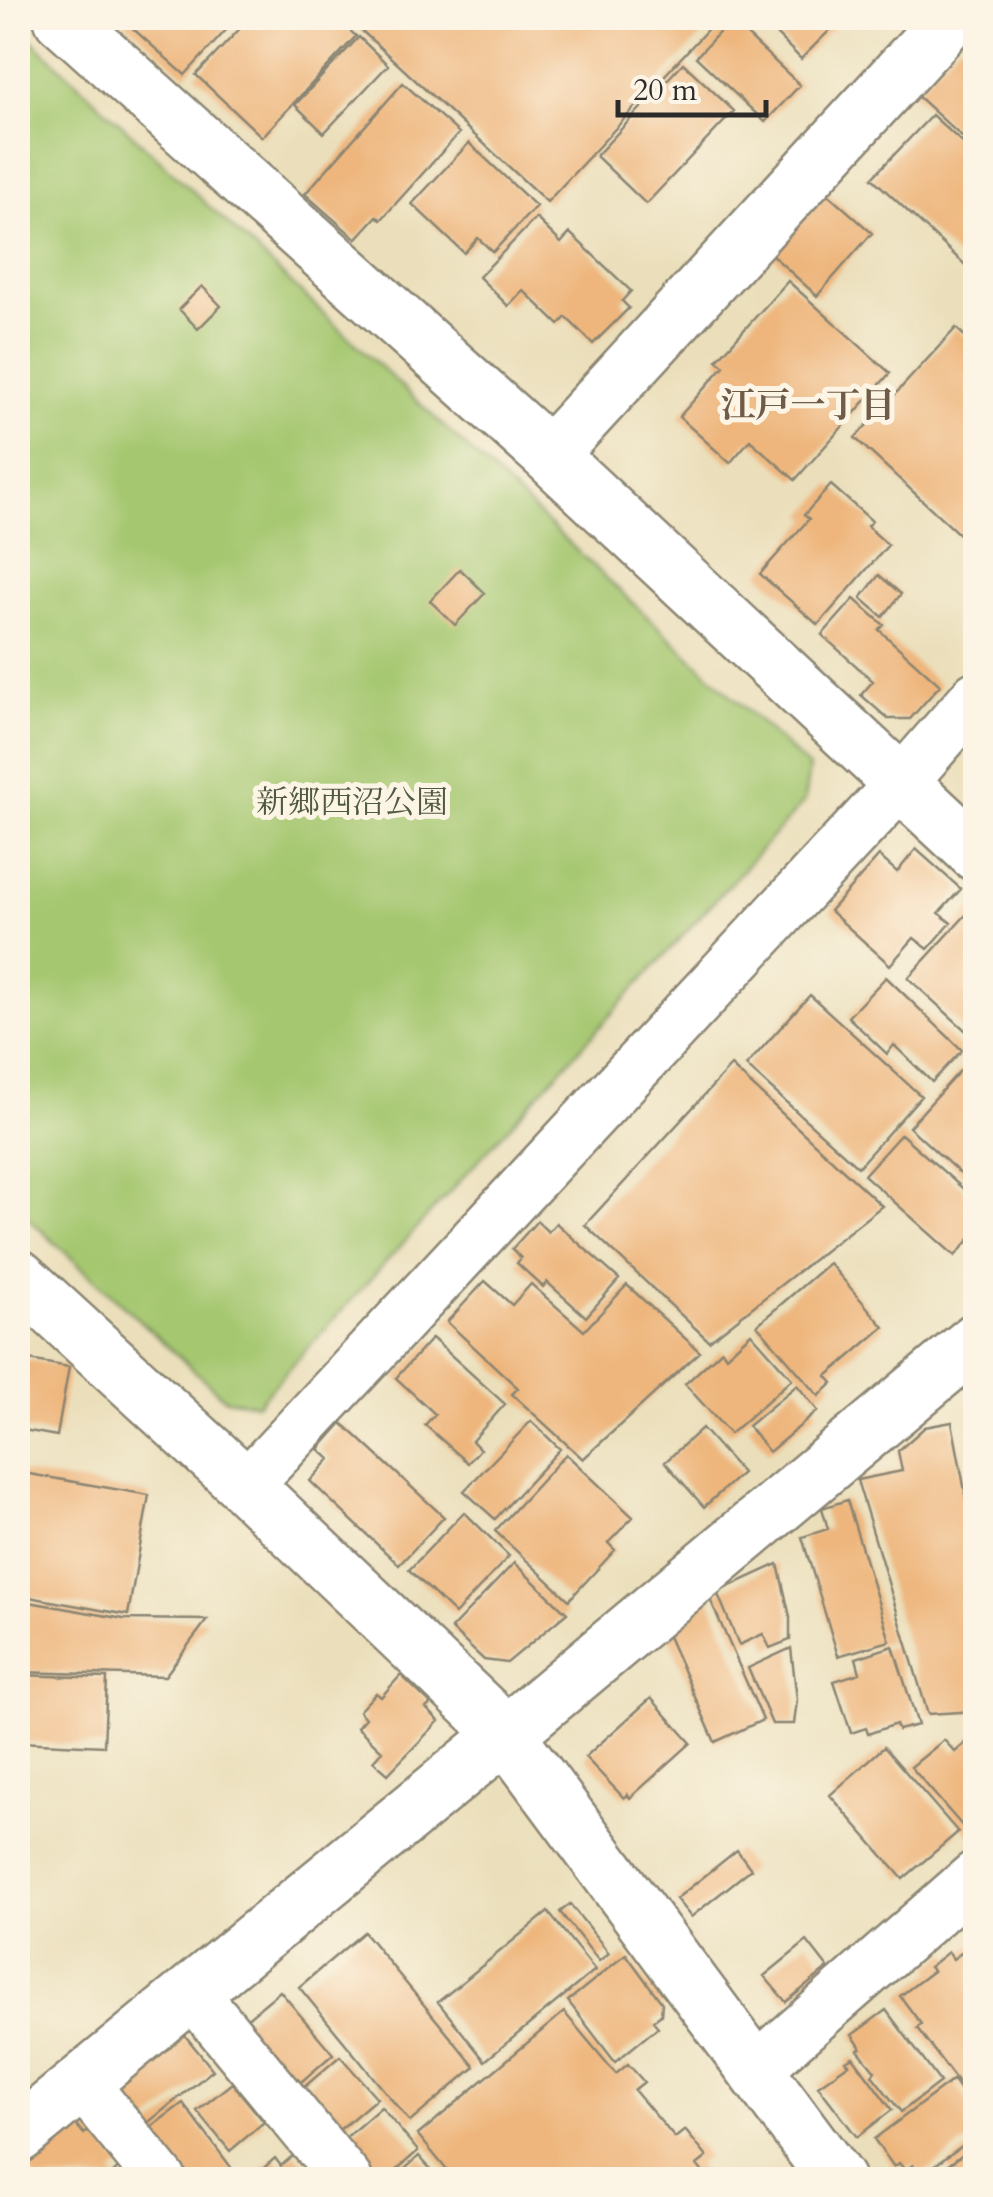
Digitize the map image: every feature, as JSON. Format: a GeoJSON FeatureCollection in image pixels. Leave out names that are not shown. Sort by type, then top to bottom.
{"type":"FeatureCollection","features":[{"type":"Feature","properties":{"kind":"street"},"geometry":{"type":"LineString","coordinates":[[62,18],[549,455],[976,852]]}},
{"type":"Feature","properties":{"kind":"street"},"geometry":{"type":"LineString","coordinates":[[549,455],[951,18]]}},
{"type":"Feature","properties":{"kind":"street"},"geometry":{"type":"LineString","coordinates":[[246,1486],[976,698]]}},
{"type":"Feature","properties":{"kind":"street"},"geometry":{"type":"LineString","coordinates":[[18,1277],[246,1486],[506,1734],[836,2180]]}},
{"type":"Feature","properties":{"kind":"street"},"geometry":{"type":"LineString","coordinates":[[18,2135],[976,1341]]}},
{"type":"Feature","properties":{"kind":"street"},"geometry":{"type":"LineString","coordinates":[[756,2070],[976,1876]]}},
{"type":"Feature","properties":{"kind":"street"},"geometry":{"type":"LineString","coordinates":[[192,1992],[347,2180]]}},
{"type":"Feature","properties":{"kind":"street"},"geometry":{"type":"LineString","coordinates":[[82,2082],[161,2180]]}},
{"type":"Feature","properties":{"kind":"green space","name":"新郷西沼公園"},"geometry":{"type":"Polygon","coordinates":[[[18,35],[26,35],[809,768],[804,802],[257,1404],[225,1399],[18,1209],[18,35]]]}},
{"type":"Feature","properties":{"kind":"building"},"geometry":{"type":"Polygon","coordinates":[[[121,18],[237,18],[185,75],[121,18]]]}},
{"type":"Feature","properties":{"kind":"building"},"geometry":{"type":"Polygon","coordinates":[[[250,18],[336,18],[356,36],[262,137],[196,75],[250,18]]]}},
{"type":"Feature","properties":{"kind":"building"},"geometry":{"type":"Polygon","coordinates":[[[348,18],[718,18],[547,202],[348,18]]]}},
{"type":"Feature","properties":{"kind":"building"},"geometry":{"type":"Polygon","coordinates":[[[776,18],[842,18],[801,59],[768,26],[776,18]]]}},
{"type":"Feature","properties":{"kind":"building"},"geometry":{"type":"Polygon","coordinates":[[[731,20],[800,85],[765,122],[696,57],[731,20]]]}},
{"type":"Feature","properties":{"kind":"building"},"geometry":{"type":"Polygon","coordinates":[[[359,37],[388,65],[324,133],[295,105],[359,37]]]}},
{"type":"Feature","properties":{"kind":"building"},"geometry":{"type":"Polygon","coordinates":[[[960,43],[976,57],[976,150],[914,93],[960,43]]]}},
{"type":"Feature","properties":{"kind":"building"},"geometry":{"type":"Polygon","coordinates":[[[683,63],[734,111],[646,204],[596,156],[683,63]]]}},
{"type":"Feature","properties":{"kind":"building"},"geometry":{"type":"Polygon","coordinates":[[[403,83],[459,133],[381,220],[377,216],[356,239],[305,194],[403,83]]]}},
{"type":"Feature","properties":{"kind":"building"},"geometry":{"type":"Polygon","coordinates":[[[932,115],[976,155],[976,275],[872,178],[932,115]]]}},
{"type":"Feature","properties":{"kind":"building"},"geometry":{"type":"Polygon","coordinates":[[[469,143],[536,206],[493,252],[478,238],[464,253],[412,204],[469,143]]]}},
{"type":"Feature","properties":{"kind":"building"},"geometry":{"type":"Polygon","coordinates":[[[827,193],[872,233],[817,296],[772,255],[827,193]]]}},
{"type":"Feature","properties":{"kind":"building"},"geometry":{"type":"Polygon","coordinates":[[[536,218],[561,243],[570,233],[631,291],[622,301],[629,308],[593,344],[566,317],[559,325],[523,290],[508,306],[479,277],[536,218]]]}},
{"type":"Feature","properties":{"kind":"building"},"geometry":{"type":"Polygon","coordinates":[[[788,281],[890,373],[795,480],[750,440],[730,463],[679,417],[724,366],[717,360],[788,281]]]}},
{"type":"Feature","properties":{"kind":"building"},"geometry":{"type":"Polygon","coordinates":[[[202,286],[221,306],[198,329],[179,309],[202,286]]]}},
{"type":"Feature","properties":{"kind":"building"},"geometry":{"type":"Polygon","coordinates":[[[956,328],[976,346],[976,550],[855,438],[956,328]]]}},
{"type":"Feature","properties":{"kind":"building"},"geometry":{"type":"Polygon","coordinates":[[[831,485],[872,521],[867,526],[888,545],[818,625],[760,574],[809,519],[804,515],[831,485]]]}},
{"type":"Feature","properties":{"kind":"building"},"geometry":{"type":"Polygon","coordinates":[[[460,569],[485,593],[455,625],[430,601],[460,569]]]}},
{"type":"Feature","properties":{"kind":"building"},"geometry":{"type":"Polygon","coordinates":[[[879,575],[901,594],[883,617],[861,598],[879,575]]]}},
{"type":"Feature","properties":{"kind":"building"},"geometry":{"type":"Polygon","coordinates":[[[854,599],[884,625],[879,630],[940,685],[910,719],[888,719],[861,695],[873,681],[822,635],[854,599]]]}},
{"type":"Feature","properties":{"kind":"building"},"geometry":{"type":"Polygon","coordinates":[[[916,849],[961,889],[939,913],[951,923],[928,949],[914,938],[890,965],[830,911],[879,856],[897,872],[916,849]]]}},
{"type":"Feature","properties":{"kind":"building"},"geometry":{"type":"Polygon","coordinates":[[[976,904],[976,1040],[908,978],[976,904]]]}},
{"type":"Feature","properties":{"kind":"building"},"geometry":{"type":"Polygon","coordinates":[[[886,977],[962,1050],[932,1082],[894,1045],[887,1054],[848,1017],[886,977]]]}},
{"type":"Feature","properties":{"kind":"building"},"geometry":{"type":"Polygon","coordinates":[[[810,995],[921,1096],[858,1167],[746,1066],[810,995]]]}},
{"type":"Feature","properties":{"kind":"building"},"geometry":{"type":"Polygon","coordinates":[[[976,1053],[976,1188],[909,1127],[976,1053]]]}},
{"type":"Feature","properties":{"kind":"building"},"geometry":{"type":"Polygon","coordinates":[[[731,1066],[882,1206],[709,1341],[585,1225],[731,1066]]]}},
{"type":"Feature","properties":{"kind":"building"},"geometry":{"type":"Polygon","coordinates":[[[901,1134],[976,1200],[976,1232],[955,1256],[864,1175],[901,1134]]]}},
{"type":"Feature","properties":{"kind":"building"},"geometry":{"type":"Polygon","coordinates":[[[537,1221],[548,1232],[556,1223],[619,1279],[586,1317],[547,1282],[543,1287],[517,1263],[521,1258],[512,1249],[537,1221]]]}},
{"type":"Feature","properties":{"kind":"building"},"geometry":{"type":"Polygon","coordinates":[[[829,1263],[884,1327],[827,1376],[833,1383],[819,1396],[757,1325],[829,1263]]]}},
{"type":"Feature","properties":{"kind":"building"},"geometry":{"type":"Polygon","coordinates":[[[485,1281],[512,1305],[531,1284],[584,1331],[627,1285],[700,1352],[583,1459],[512,1394],[518,1388],[447,1322],[485,1281]]]}},
{"type":"Feature","properties":{"kind":"building"},"geometry":{"type":"Polygon","coordinates":[[[751,1333],[792,1379],[730,1434],[685,1384],[722,1350],[726,1356],[751,1333]]]}},
{"type":"Feature","properties":{"kind":"building"},"geometry":{"type":"Polygon","coordinates":[[[432,1338],[505,1404],[472,1441],[480,1449],[468,1463],[425,1425],[435,1414],[396,1378],[432,1338]]]}},
{"type":"Feature","properties":{"kind":"building"},"geometry":{"type":"Polygon","coordinates":[[[18,1358],[69,1367],[57,1436],[18,1429],[18,1358]]]}},
{"type":"Feature","properties":{"kind":"building"},"geometry":{"type":"Polygon","coordinates":[[[797,1385],[818,1411],[769,1452],[748,1426],[797,1385]]]}},
{"type":"Feature","properties":{"kind":"building"},"geometry":{"type":"Polygon","coordinates":[[[531,1421],[560,1449],[495,1519],[464,1491],[531,1421]]]}},
{"type":"Feature","properties":{"kind":"building"},"geometry":{"type":"Polygon","coordinates":[[[952,1422],[970,1518],[976,1518],[976,1711],[928,1714],[857,1480],[902,1471],[898,1451],[925,1427],[952,1422]]]}},
{"type":"Feature","properties":{"kind":"building"},"geometry":{"type":"Polygon","coordinates":[[[342,1423],[444,1517],[399,1565],[310,1481],[330,1459],[319,1449],[342,1423]]]}},
{"type":"Feature","properties":{"kind":"building"},"geometry":{"type":"Polygon","coordinates":[[[702,1428],[742,1473],[704,1507],[665,1462],[702,1428]]]}},
{"type":"Feature","properties":{"kind":"building"},"geometry":{"type":"Polygon","coordinates":[[[566,1454],[633,1517],[608,1543],[615,1550],[569,1600],[495,1531],[566,1454]]]}},
{"type":"Feature","properties":{"kind":"building"},"geometry":{"type":"Polygon","coordinates":[[[18,1472],[149,1495],[128,1615],[18,1595],[18,1472]]]}},
{"type":"Feature","properties":{"kind":"building"},"geometry":{"type":"Polygon","coordinates":[[[847,1500],[890,1641],[838,1656],[802,1537],[828,1529],[822,1508],[847,1500]]]}},
{"type":"Feature","properties":{"kind":"building"},"geometry":{"type":"Polygon","coordinates":[[[464,1512],[509,1556],[455,1614],[409,1570],[464,1512]]]}},
{"type":"Feature","properties":{"kind":"building"},"geometry":{"type":"Polygon","coordinates":[[[514,1563],[567,1613],[507,1663],[484,1660],[451,1629],[514,1563]]]}},
{"type":"Feature","properties":{"kind":"building"},"geometry":{"type":"Polygon","coordinates":[[[778,1564],[790,1617],[790,1640],[770,1648],[763,1634],[739,1645],[717,1592],[778,1564]]]}},
{"type":"Feature","properties":{"kind":"building"},"geometry":{"type":"Polygon","coordinates":[[[710,1599],[763,1720],[715,1742],[667,1634],[710,1599]]]}},
{"type":"Feature","properties":{"kind":"building"},"geometry":{"type":"Polygon","coordinates":[[[18,1600],[124,1619],[207,1620],[165,1676],[18,1672],[18,1600]]]}},
{"type":"Feature","properties":{"kind":"building"},"geometry":{"type":"Polygon","coordinates":[[[893,1646],[918,1725],[898,1730],[896,1724],[868,1734],[866,1728],[851,1733],[834,1681],[860,1673],[856,1658],[893,1646]]]}},
{"type":"Feature","properties":{"kind":"building"},"geometry":{"type":"Polygon","coordinates":[[[791,1648],[797,1700],[794,1724],[772,1724],[748,1668],[791,1648]]]}},
{"type":"Feature","properties":{"kind":"building"},"geometry":{"type":"Polygon","coordinates":[[[18,1675],[107,1678],[104,1746],[18,1742],[18,1675]]]}},
{"type":"Feature","properties":{"kind":"building"},"geometry":{"type":"Polygon","coordinates":[[[401,1675],[431,1704],[426,1708],[439,1721],[388,1774],[373,1761],[382,1751],[357,1727],[365,1718],[359,1711],[376,1693],[381,1697],[401,1675]]]}},
{"type":"Feature","properties":{"kind":"building"},"geometry":{"type":"Polygon","coordinates":[[[651,1698],[691,1743],[630,1798],[627,1794],[624,1798],[585,1757],[651,1698]]]}},
{"type":"Feature","properties":{"kind":"building"},"geometry":{"type":"Polygon","coordinates":[[[973,1737],[976,1833],[972,1837],[911,1767],[944,1740],[955,1752],[973,1737]]]}},
{"type":"Feature","properties":{"kind":"building"},"geometry":{"type":"Polygon","coordinates":[[[884,1747],[958,1832],[903,1879],[830,1795],[884,1747]]]}},
{"type":"Feature","properties":{"kind":"building"},"geometry":{"type":"Polygon","coordinates":[[[737,1850],[751,1869],[691,1917],[676,1899],[737,1850]]]}},
{"type":"Feature","properties":{"kind":"building"},"geometry":{"type":"Polygon","coordinates":[[[570,1904],[609,1953],[599,1961],[560,1912],[570,1904]]]}},
{"type":"Feature","properties":{"kind":"building"},"geometry":{"type":"Polygon","coordinates":[[[548,1912],[595,1970],[485,2061],[438,2002],[548,1912]]]}},
{"type":"Feature","properties":{"kind":"building"},"geometry":{"type":"Polygon","coordinates":[[[364,1932],[475,2067],[410,2122],[299,1987],[364,1932]]]}},
{"type":"Feature","properties":{"kind":"building"},"geometry":{"type":"Polygon","coordinates":[[[807,1941],[828,1968],[786,2002],[764,1976],[807,1941]]]}},
{"type":"Feature","properties":{"kind":"building"},"geometry":{"type":"Polygon","coordinates":[[[976,1942],[976,2106],[917,2028],[921,2024],[900,1996],[933,1971],[929,1967],[948,1952],[953,1959],[976,1942]]]}},
{"type":"Feature","properties":{"kind":"building"},"geometry":{"type":"Polygon","coordinates":[[[626,1954],[662,2003],[661,2015],[653,2021],[658,2027],[615,2062],[568,2001],[626,1954]]]}},
{"type":"Feature","properties":{"kind":"building"},"geometry":{"type":"Polygon","coordinates":[[[280,1991],[333,2054],[293,2089],[239,2025],[280,1991]]]}},
{"type":"Feature","properties":{"kind":"building"},"geometry":{"type":"Polygon","coordinates":[[[886,2010],[940,2082],[901,2112],[872,2075],[875,2071],[858,2050],[861,2048],[852,2035],[886,2010]]]}},
{"type":"Feature","properties":{"kind":"building"},"geometry":{"type":"Polygon","coordinates":[[[564,2012],[616,2074],[628,2064],[644,2082],[634,2090],[675,2138],[685,2130],[707,2157],[697,2165],[709,2180],[455,2180],[418,2135],[564,2012]]]}},
{"type":"Feature","properties":{"kind":"building"},"geometry":{"type":"Polygon","coordinates":[[[183,2033],[213,2070],[145,2125],[117,2089],[183,2033]]]}},
{"type":"Feature","properties":{"kind":"building"},"geometry":{"type":"Polygon","coordinates":[[[340,2056],[377,2098],[338,2131],[302,2089],[340,2056]]]}},
{"type":"Feature","properties":{"kind":"building"},"geometry":{"type":"Polygon","coordinates":[[[853,2057],[892,2110],[857,2137],[818,2086],[853,2057]]]}},
{"type":"Feature","properties":{"kind":"building"},"geometry":{"type":"Polygon","coordinates":[[[953,2080],[976,2112],[976,2136],[921,2175],[913,2165],[905,2170],[899,2163],[894,2167],[874,2139],[953,2080]]]}},
{"type":"Feature","properties":{"kind":"building"},"geometry":{"type":"Polygon","coordinates":[[[232,2083],[264,2122],[230,2151],[197,2111],[232,2083]]]}},
{"type":"Feature","properties":{"kind":"building"},"geometry":{"type":"Polygon","coordinates":[[[183,2103],[233,2170],[221,2180],[182,2180],[187,2175],[147,2130],[183,2103]]]}},
{"type":"Feature","properties":{"kind":"building"},"geometry":{"type":"Polygon","coordinates":[[[381,2107],[418,2151],[385,2180],[380,2175],[375,2178],[343,2140],[381,2107]]]}},
{"type":"Feature","properties":{"kind":"building"},"geometry":{"type":"Polygon","coordinates":[[[71,2119],[84,2134],[89,2129],[121,2166],[112,2174],[117,2180],[37,2180],[22,2163],[71,2119]]]}},
{"type":"Feature","properties":{"kind":"building"},"geometry":{"type":"Polygon","coordinates":[[[976,2144],[976,2180],[957,2180],[947,2166],[976,2144]]]}},
{"type":"Feature","properties":{"kind":"building"},"geometry":{"type":"Polygon","coordinates":[[[295,2154],[317,2180],[250,2180],[275,2158],[281,2166],[295,2154]]]}},
{"type":"Feature","properties":{"kind":"building"},"geometry":{"type":"Polygon","coordinates":[[[419,2156],[440,2180],[393,2180],[419,2156]]]}},
{"type":"Feature","properties":{"kind":"district","name":"江戸一丁目"},"geometry":{"type":"Point","coordinates":[808,405]}}]}
